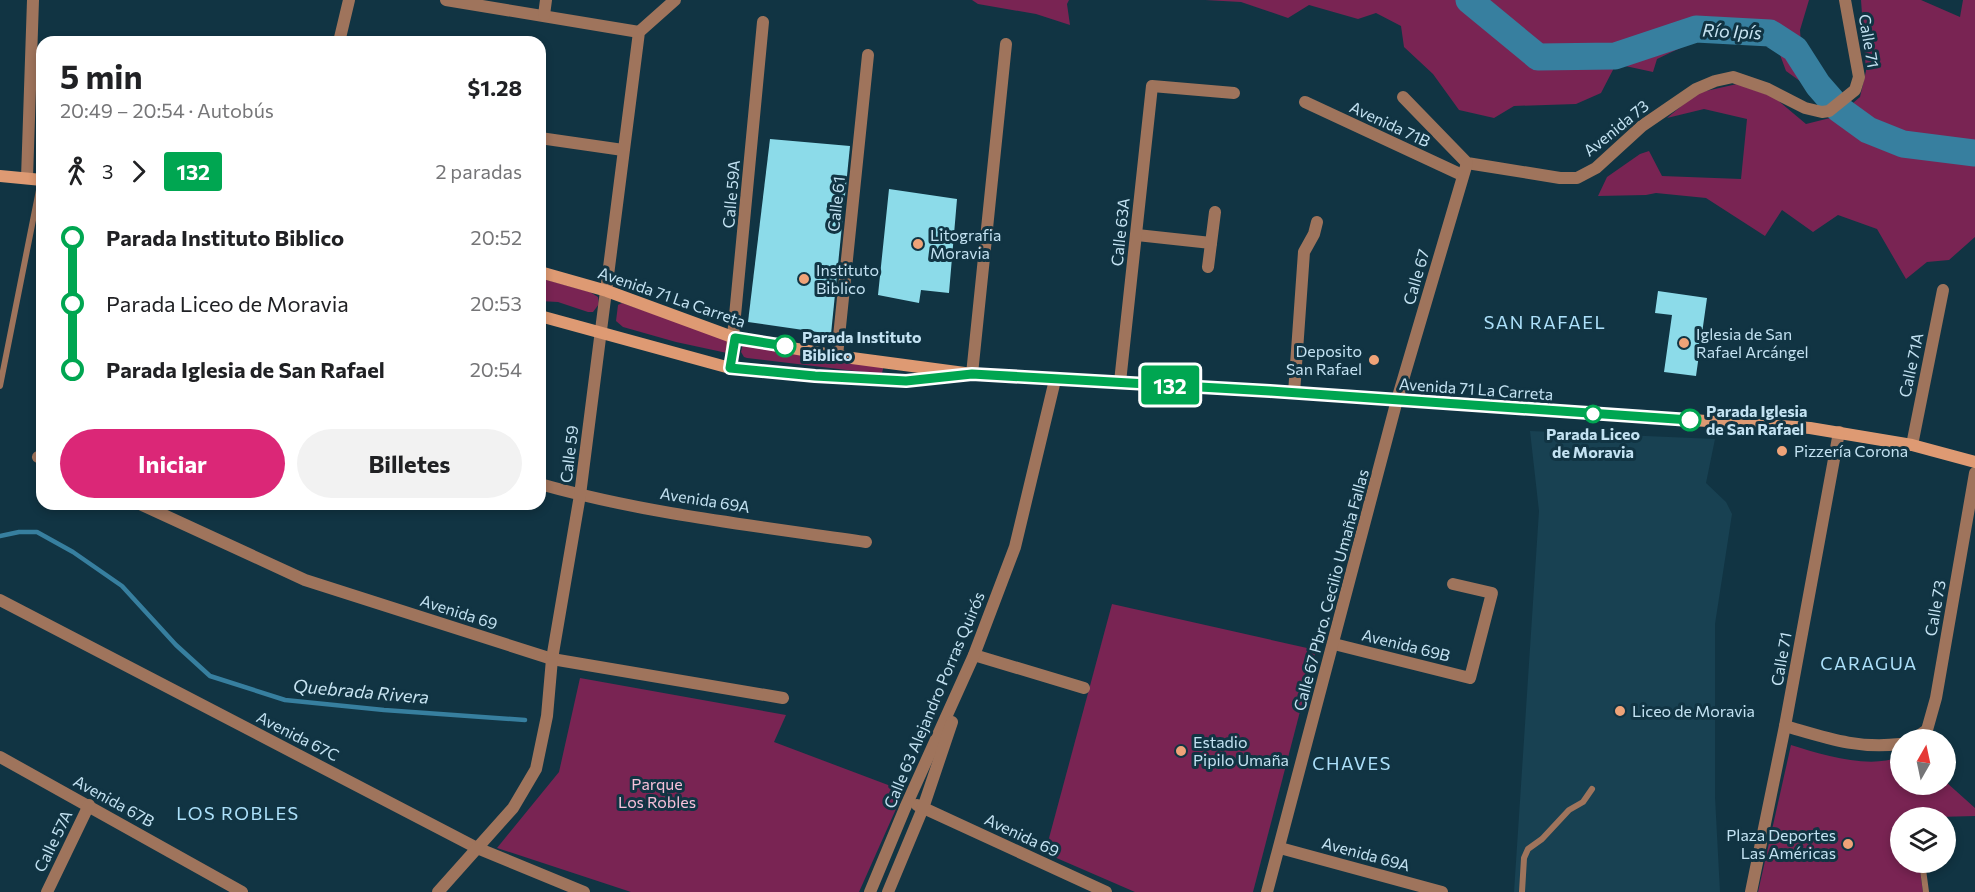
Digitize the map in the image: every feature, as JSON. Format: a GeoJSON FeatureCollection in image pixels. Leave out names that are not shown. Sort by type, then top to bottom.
{"type":"FeatureCollection","features":[{"type":"Feature","properties":{"kind":"street"},"geometry":{"type":"LineString","coordinates":[[27,178],[33,0]]}},
{"type":"Feature","properties":{"kind":"street"},"geometry":{"type":"LineString","coordinates":[[340,36],[349,0]]}},
{"type":"Feature","properties":{"kind":"street"},"geometry":{"type":"LineString","coordinates":[[446,0],[639,32],[675,0]]}},
{"type":"Feature","properties":{"kind":"street"},"geometry":{"type":"LineString","coordinates":[[544,15],[546,0]]}},
{"type":"Feature","properties":{"kind":"street","name":"Calle 71"},"geometry":{"type":"LineString","coordinates":[[1829,111],[1855,90],[1860,77],[1845,0]]}},
{"type":"Feature","properties":{"kind":"street","name":"Calle 59A"},"geometry":{"type":"LineString","coordinates":[[730,368],[735,338],[763,22]]}},
{"type":"Feature","properties":{"kind":"street","name":"Calle 59"},"geometry":{"type":"LineString","coordinates":[[438,892],[513,808],[536,769],[547,716],[552,659],[580,495],[639,32]]}},
{"type":"Feature","properties":{"kind":"street"},"geometry":{"type":"LineString","coordinates":[[972,374],[1006,44]]}},
{"type":"Feature","properties":{"kind":"street","name":"Calle 61"},"geometry":{"type":"LineString","coordinates":[[837,356],[868,55]]}},
{"type":"Feature","properties":{"kind":"street","name":"Avenida 73"},"geometry":{"type":"LineString","coordinates":[[1467,163],[1560,178],[1577,178],[1596,168],[1642,126],[1696,89],[1714,81],[1733,77],[1768,89],[1805,108],[1822,112],[1829,111]]}},
{"type":"Feature","properties":{"kind":"street","name":"Calle 63A"},"geometry":{"type":"LineString","coordinates":[[1120,382],[1152,86],[1234,93]]}},
{"type":"Feature","properties":{"kind":"street"},"geometry":{"type":"LineString","coordinates":[[1402,97],[1467,163]]}},
{"type":"Feature","properties":{"kind":"street","name":"Avenida 71B"},"geometry":{"type":"LineString","coordinates":[[1305,102],[1462,175]]}},
{"type":"Feature","properties":{"kind":"street"},"geometry":{"type":"LineString","coordinates":[[546,139],[623,150]]}},
{"type":"Feature","properties":{"kind":"street","name":"Calle 67"},"geometry":{"type":"LineString","coordinates":[[1397,400],[1467,163]]}},
{"type":"Feature","properties":{"kind":"street"},"geometry":{"type":"LineString","coordinates":[[0,176],[36,179]]}},
{"type":"Feature","properties":{"kind":"street"},"geometry":{"type":"LineString","coordinates":[[1208,267],[1215,212]]}},
{"type":"Feature","properties":{"kind":"street"},"geometry":{"type":"LineString","coordinates":[[1294,393],[1304,252],[1314,234],[1317,222]]}},
{"type":"Feature","properties":{"kind":"street"},"geometry":{"type":"LineString","coordinates":[[1137,235],[1211,243]]}},
{"type":"Feature","properties":{"kind":"street","name":"Avenida 71 La Carreta"},"geometry":{"type":"LineString","coordinates":[[546,274],[607,291],[735,338],[837,356],[972,374],[1810,428],[1912,445],[1975,462]]}},
{"type":"Feature","properties":{"kind":"street","name":"Calle 71A"},"geometry":{"type":"LineString","coordinates":[[1912,445],[1943,290]]}},
{"type":"Feature","properties":{"kind":"street","name":"Avenida 71 La Carreta"},"geometry":{"type":"LineString","coordinates":[[546,318],[730,368],[906,381],[972,374]]}},
{"type":"Feature","properties":{"kind":"street","name":"Calle 63 Alejandro Porras Quirós"},"geometry":{"type":"LineString","coordinates":[[888,892],[923,808],[974,656],[1014,547],[1055,380]]}},
{"type":"Feature","properties":{"kind":"street","name":"Calle 67 Pbro. Cecilio Umaña Fallas"},"geometry":{"type":"LineString","coordinates":[[1267,892],[1397,400]]}},
{"type":"Feature","properties":{"kind":"street","name":"Calle 71"},"geometry":{"type":"LineString","coordinates":[[1751,892],[1785,726],[1839,432]]}},
{"type":"Feature","properties":{"kind":"street","name":"Calle 73"},"geometry":{"type":"LineString","coordinates":[[1927,729],[1936,698],[1975,473]]}},
{"type":"Feature","properties":{"kind":"street","name":"Avenida 69A"},"geometry":{"type":"LineString","coordinates":[[546,486],[580,495],[710,519],[866,542]]}},
{"type":"Feature","properties":{"kind":"street","name":"Avenida 69"},"geometry":{"type":"LineString","coordinates":[[153,510],[306,580],[552,659],[783,698]]}},
{"type":"Feature","properties":{"kind":"street","name":"Avenida 69B"},"geometry":{"type":"LineString","coordinates":[[1334,644],[1470,678],[1492,593],[1453,584]]}},
{"type":"Feature","properties":{"kind":"street","name":"Avenida 67C"},"geometry":{"type":"LineString","coordinates":[[0,600],[477,848],[584,892]]}},
{"type":"Feature","properties":{"kind":"street"},"geometry":{"type":"LineString","coordinates":[[974,656],[1084,688]]}},
{"type":"Feature","properties":{"kind":"street","name":"Calle 63 Alejandro Porras Quirós"},"geometry":{"type":"LineString","coordinates":[[870,892],[974,656]]}},
{"type":"Feature","properties":{"kind":"street"},"geometry":{"type":"LineString","coordinates":[[1785,726],[1837,741],[1875,747],[1890,745]]}},
{"type":"Feature","properties":{"kind":"street","name":"Avenida 67B"},"geometry":{"type":"LineString","coordinates":[[0,757],[243,892]]}},
{"type":"Feature","properties":{"kind":"street","name":"Avenida 69"},"geometry":{"type":"LineString","coordinates":[[908,802],[1106,892]]}},
{"type":"Feature","properties":{"kind":"street","name":"Calle 57A"},"geometry":{"type":"LineString","coordinates":[[47,892],[89,805]]}},
{"type":"Feature","properties":{"kind":"street","name":"Avenida 69A"},"geometry":{"type":"LineString","coordinates":[[1280,848],[1442,892]]}},
{"type":"Feature","properties":{"kind":"lane"},"geometry":{"type":"LineString","coordinates":[[0,386],[36,205]]}},
{"type":"Feature","properties":{"kind":"lane"},"geometry":{"type":"LineString","coordinates":[[1522,892],[1524,858],[1528,849],[1569,810],[1583,802],[1592,789]]}},
{"type":"Feature","properties":{"kind":"lane"},"geometry":{"type":"LineString","coordinates":[[1923,873],[1926,892]]}},
{"type":"Feature","properties":{"kind":"shaded area","name":"Liceo de Moravia"},"geometry":{"type":"Polygon","coordinates":[[[1530,431],[1715,439],[1706,483],[1726,502],[1732,514],[1715,624],[1715,797],[1720,892],[1514,892],[1539,511],[1530,431]]]}},
{"type":"Feature","properties":{"kind":"green space"},"geometry":{"type":"Polygon","coordinates":[[[972,0],[1069,0],[1067,4],[1070,25],[1036,14],[978,4],[972,0]]]}},
{"type":"Feature","properties":{"kind":"green space"},"geometry":{"type":"Polygon","coordinates":[[[1205,0],[1809,0],[1800,30],[1804,84],[1786,71],[1775,41],[1731,24],[1657,59],[1653,72],[1616,64],[1601,93],[1576,104],[1514,106],[1494,118],[1459,110],[1433,74],[1404,47],[1401,26],[1376,13],[1358,19],[1309,5],[1288,18],[1241,2],[1205,0]]]}},
{"type":"Feature","properties":{"kind":"green space"},"geometry":{"type":"Polygon","coordinates":[[[1861,0],[1921,0],[1960,17],[1963,0],[1975,0],[1975,237],[1949,260],[1927,262],[1906,279],[1877,229],[1838,215],[1813,232],[1782,210],[1765,236],[1706,198],[1656,193],[1598,196],[1607,177],[1640,154],[1649,151],[1662,176],[1741,179],[1747,119],[1704,109],[1667,118],[1697,93],[1737,84],[1774,97],[1806,124],[1838,116],[1860,97],[1866,71],[1861,0]]]}},
{"type":"Feature","properties":{"kind":"green space"},"geometry":{"type":"Polygon","coordinates":[[[546,280],[590,292],[598,297],[599,304],[593,312],[588,312],[558,302],[546,301],[546,280]]]}},
{"type":"Feature","properties":{"kind":"green space"},"geometry":{"type":"Polygon","coordinates":[[[622,303],[732,341],[727,353],[623,327],[616,321],[618,305],[622,303]]]}},
{"type":"Feature","properties":{"kind":"green space"},"geometry":{"type":"Polygon","coordinates":[[[743,344],[884,365],[880,374],[747,358],[741,352],[743,344]]]}},
{"type":"Feature","properties":{"kind":"green space","name":"Estadio Pipilo Umaña"},"geometry":{"type":"Polygon","coordinates":[[[1112,604],[1316,650],[1253,892],[1135,892],[1045,853],[1112,604]]]}},
{"type":"Feature","properties":{"kind":"green space","name":"Parque Los Robles"},"geometry":{"type":"Polygon","coordinates":[[[580,678],[786,715],[774,742],[904,791],[859,892],[631,892],[497,848],[559,772],[580,678]]]}},
{"type":"Feature","properties":{"kind":"green space"},"geometry":{"type":"Polygon","coordinates":[[[1791,745],[1846,759],[1874,762],[1890,759],[1890,795],[1956,795],[1956,791],[1975,808],[1975,816],[1956,817],[1956,807],[1890,807],[1890,873],[1920,873],[1923,892],[1758,892],[1791,745]]]}},
{"type":"Feature","properties":{"kind":"building","name":"Instituto Biblico"},"geometry":{"type":"Polygon","coordinates":[[[770,139],[850,146],[831,334],[748,322],[770,139]]]}},
{"type":"Feature","properties":{"kind":"building","name":"Litografia Moravia"},"geometry":{"type":"Polygon","coordinates":[[[889,189],[957,199],[949,293],[921,290],[919,303],[878,295],[889,189]]]}},
{"type":"Feature","properties":{"kind":"building","name":"Iglesia de San Rafael Arcángel"},"geometry":{"type":"Polygon","coordinates":[[[1658,291],[1707,298],[1696,376],[1664,372],[1672,315],[1655,313],[1658,291]]]}},
{"type":"Feature","properties":{"kind":"waterway","name":"Río Ipís"},"geometry":{"type":"LineString","coordinates":[[1469,0],[1538,57],[1615,56],[1696,29],[1770,33],[1795,49],[1818,85],[1839,109],[1868,130],[1903,144],[1975,153]]}},
{"type":"Feature","properties":{"kind":"waterway","name":"Quebrada Rivera"},"geometry":{"type":"LineString","coordinates":[[0,536],[19,532],[37,532],[73,552],[122,586],[176,645],[210,676],[285,700],[525,720]]}},
{"type":"Feature","properties":{"kind":"bus line","name":"132"},"geometry":{"type":"LineString","coordinates":[[785,346],[735,338],[730,368],[906,381],[972,374],[1120,382],[1690,420]]}},
{"type":"Feature","properties":{"kind":"place","name":"Litografia Moravia"},"geometry":{"type":"Point","coordinates":[918,244]}},
{"type":"Feature","properties":{"kind":"place","name":"Instituto Biblico"},"geometry":{"type":"Point","coordinates":[804,279]}},
{"type":"Feature","properties":{"kind":"place","name":"Iglesia de San Rafael Arcángel"},"geometry":{"type":"Point","coordinates":[1684,343]}},
{"type":"Feature","properties":{"kind":"place","name":"Parada Instituto Biblico"},"geometry":{"type":"Point","coordinates":[785,346]}},
{"type":"Feature","properties":{"kind":"place","name":"Deposito San Rafael"},"geometry":{"type":"Point","coordinates":[1374,360]}},
{"type":"Feature","properties":{"kind":"place","name":"Parada Liceo de Moravia"},"geometry":{"type":"Point","coordinates":[1593,414]}},
{"type":"Feature","properties":{"kind":"place","name":"Parada Iglesia de San Rafael"},"geometry":{"type":"Point","coordinates":[1690,420]}},
{"type":"Feature","properties":{"kind":"place","name":"Pizzería Corona"},"geometry":{"type":"Point","coordinates":[1782,451]}},
{"type":"Feature","properties":{"kind":"place","name":"Liceo de Moravia"},"geometry":{"type":"Point","coordinates":[1620,711]}},
{"type":"Feature","properties":{"kind":"place","name":"Estadio Pipilo Umaña"},"geometry":{"type":"Point","coordinates":[1181,751]}},
{"type":"Feature","properties":{"kind":"place","name":"Plaza Deportes Las Américas"},"geometry":{"type":"Point","coordinates":[1848,844]}},
{"type":"Feature","properties":{"kind":"district","name":"SAN RAFAEL"},"geometry":{"type":"Point","coordinates":[1545,323]}},
{"type":"Feature","properties":{"kind":"district","name":"CARAGUA"},"geometry":{"type":"Point","coordinates":[1869,664]}},
{"type":"Feature","properties":{"kind":"district","name":"CHAVES"},"geometry":{"type":"Point","coordinates":[1352,764]}},
{"type":"Feature","properties":{"kind":"district","name":"LOS ROBLES"},"geometry":{"type":"Point","coordinates":[238,814]}}]}
